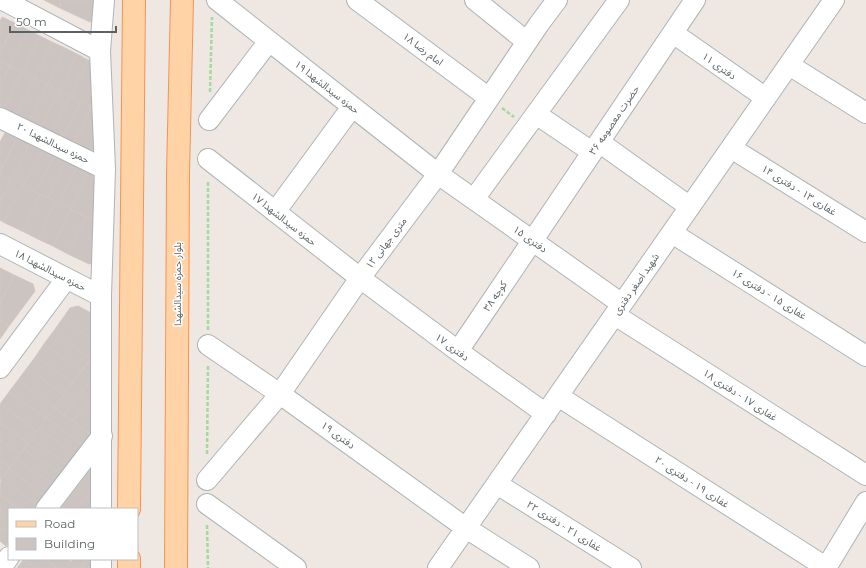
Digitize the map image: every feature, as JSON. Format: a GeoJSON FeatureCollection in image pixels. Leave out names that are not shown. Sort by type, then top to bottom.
{"type":"FeatureCollection","features":[{"type":"Feature","properties":{"kind":"main road"},"geometry":{"type":"LineString","coordinates":[[129,508],[134,0]]}},
{"type":"Feature","properties":{"kind":"main road","name":"بلوار حمزه سیدالشهدا"},"geometry":{"type":"LineString","coordinates":[[176,568],[178,174],[182,0]]}},
{"type":"Feature","properties":{"kind":"street"},"geometry":{"type":"LineString","coordinates":[[102,508],[101,296],[105,169],[100,51],[104,0]]}},
{"type":"Feature","properties":{"kind":"street","name":"امام رضا ۱۸"},"geometry":{"type":"LineString","coordinates":[[357,0],[489,98]]}},
{"type":"Feature","properties":{"kind":"street"},"geometry":{"type":"LineString","coordinates":[[474,0],[527,42]]}},
{"type":"Feature","properties":{"kind":"street","name":"۱۲ متری جهانی"},"geometry":{"type":"LineString","coordinates":[[207,480],[280,394],[360,278],[438,174],[557,0]]}},
{"type":"Feature","properties":{"kind":"street"},"geometry":{"type":"LineString","coordinates":[[474,199],[619,0]]}},
{"type":"Feature","properties":{"kind":"street","name":"حضرت معصومه ۳۶"},"geometry":{"type":"LineString","coordinates":[[533,240],[695,0]]}},
{"type":"Feature","properties":{"kind":"street","name":"شهید اصغر دفتری"},"geometry":{"type":"LineString","coordinates":[[438,568],[834,0]]}},
{"type":"Feature","properties":{"kind":"street"},"geometry":{"type":"LineString","coordinates":[[7,1],[100,51]]}},
{"type":"Feature","properties":{"kind":"street","name":"حمزه سیدالشهدا ۱۹"},"geometry":{"type":"LineString","coordinates":[[214,8],[269,42],[438,174]]}},
{"type":"Feature","properties":{"kind":"street","name":"دفتری ۱۱"},"geometry":{"type":"LineString","coordinates":[[673,33],[766,98]]}},
{"type":"Feature","properties":{"kind":"street"},"geometry":{"type":"LineString","coordinates":[[209,120],[269,42]]}},
{"type":"Feature","properties":{"kind":"street"},"geometry":{"type":"LineString","coordinates":[[789,65],[866,113]]}},
{"type":"Feature","properties":{"kind":"street"},"geometry":{"type":"LineString","coordinates":[[275,212],[352,107]]}},
{"type":"Feature","properties":{"kind":"street","name":"حمزه سیدالشهدا ۲۰"},"geometry":{"type":"LineString","coordinates":[[0,118],[105,169]]}},
{"type":"Feature","properties":{"kind":"street"},"geometry":{"type":"LineString","coordinates":[[532,120],[596,147],[690,206]]}},
{"type":"Feature","properties":{"kind":"street","name":"غفاری ۱۳ - دفتری ۱۴"},"geometry":{"type":"LineString","coordinates":[[731,148],[866,232]]}},
{"type":"Feature","properties":{"kind":"street","name":"حمزه سیدالشهدا ۱۷"},"geometry":{"type":"LineString","coordinates":[[208,159],[360,278]]}},
{"type":"Feature","properties":{"kind":"street","name":"دفتری ۱۵"},"geometry":{"type":"LineString","coordinates":[[438,174],[533,240],[618,310]]}},
{"type":"Feature","properties":{"kind":"street","name":"غفاری ۱۵ - دفتری ۱۶"},"geometry":{"type":"LineString","coordinates":[[672,233],[866,356]]}},
{"type":"Feature","properties":{"kind":"street","name":"کوچه ۳۸"},"geometry":{"type":"LineString","coordinates":[[458,351],[533,240]]}},
{"type":"Feature","properties":{"kind":"street","name":"حمزه سیدالشهدا ۱۸"},"geometry":{"type":"LineString","coordinates":[[0,244],[101,296]]}},
{"type":"Feature","properties":{"kind":"street","name":"دفتری ۱۷"},"geometry":{"type":"LineString","coordinates":[[360,278],[546,414]]}},
{"type":"Feature","properties":{"kind":"street"},"geometry":{"type":"LineString","coordinates":[[0,368],[66,279]]}},
{"type":"Feature","properties":{"kind":"street","name":"غفاری ۱۷ - دفتری ۱۸"},"geometry":{"type":"LineString","coordinates":[[618,310],[866,475]]}},
{"type":"Feature","properties":{"kind":"street","name":"دفتری ۱۹"},"geometry":{"type":"LineString","coordinates":[[208,345],[280,394],[466,528],[529,568]]}},
{"type":"Feature","properties":{"kind":"street","name":"غفاری ۱۹ - دفتری ۲۰"},"geometry":{"type":"LineString","coordinates":[[558,396],[826,568]]}},
{"type":"Feature","properties":{"kind":"street"},"geometry":{"type":"LineString","coordinates":[[47,508],[102,436]]}},
{"type":"Feature","properties":{"kind":"street","name":"غفاری ۲۱ - دفتری ۲۲"},"geometry":{"type":"LineString","coordinates":[[497,484],[631,568]]}},
{"type":"Feature","properties":{"kind":"street"},"geometry":{"type":"LineString","coordinates":[[826,568],[866,502]]}},
{"type":"Feature","properties":{"kind":"street"},"geometry":{"type":"LineString","coordinates":[[207,504],[296,568]]}},
{"type":"Feature","properties":{"kind":"street"},"geometry":{"type":"LineString","coordinates":[[1,568],[8,558]]}},
{"type":"Feature","properties":{"kind":"path"},"geometry":{"type":"LineString","coordinates":[[209,120],[214,8]]}},
{"type":"Feature","properties":{"kind":"path"},"geometry":{"type":"LineString","coordinates":[[489,98],[532,120]]}},
{"type":"Feature","properties":{"kind":"path"},"geometry":{"type":"LineString","coordinates":[[207,480],[208,159]]}},
{"type":"Feature","properties":{"kind":"path"},"geometry":{"type":"LineString","coordinates":[[207,504],[208,568]]}},
{"type":"Feature","properties":{"kind":"building"},"geometry":{"type":"Polygon","coordinates":[[[44,0],[60,0],[60,8],[44,0]]]}},
{"type":"Feature","properties":{"kind":"building"},"geometry":{"type":"Polygon","coordinates":[[[60,0],[97,0],[98,18],[90,22],[60,8],[60,0]]]}},
{"type":"Feature","properties":{"kind":"building"},"geometry":{"type":"Polygon","coordinates":[[[2,17],[15,23],[0,53],[0,22],[2,17]]]}},
{"type":"Feature","properties":{"kind":"building"},"geometry":{"type":"Polygon","coordinates":[[[15,23],[28,30],[10,66],[0,61],[0,53],[15,23]]]}},
{"type":"Feature","properties":{"kind":"building"},"geometry":{"type":"Polygon","coordinates":[[[28,30],[40,36],[22,72],[10,66],[28,30]]]}},
{"type":"Feature","properties":{"kind":"building"},"geometry":{"type":"Polygon","coordinates":[[[40,36],[52,42],[34,78],[22,72],[40,36]]]}},
{"type":"Feature","properties":{"kind":"building"},"geometry":{"type":"Polygon","coordinates":[[[52,42],[65,48],[47,84],[34,78],[52,42]]]}},
{"type":"Feature","properties":{"kind":"building"},"geometry":{"type":"Polygon","coordinates":[[[65,48],[77,54],[60,91],[47,84],[65,48]]]}},
{"type":"Feature","properties":{"kind":"building"},"geometry":{"type":"Polygon","coordinates":[[[77,54],[88,60],[70,96],[60,91],[77,54]]]}},
{"type":"Feature","properties":{"kind":"building"},"geometry":{"type":"Polygon","coordinates":[[[88,60],[93,62],[95,108],[70,96],[88,60]]]}},
{"type":"Feature","properties":{"kind":"building"},"geometry":{"type":"Polygon","coordinates":[[[0,61],[10,66],[0,85],[0,61]]]}},
{"type":"Feature","properties":{"kind":"building"},"geometry":{"type":"Polygon","coordinates":[[[10,66],[22,72],[4,108],[0,106],[0,85],[10,66]]]}},
{"type":"Feature","properties":{"kind":"building"},"geometry":{"type":"Polygon","coordinates":[[[22,72],[34,78],[16,114],[4,108],[22,72]]]}},
{"type":"Feature","properties":{"kind":"building"},"geometry":{"type":"Polygon","coordinates":[[[34,78],[47,84],[29,120],[16,114],[34,78]]]}},
{"type":"Feature","properties":{"kind":"building"},"geometry":{"type":"Polygon","coordinates":[[[47,84],[60,91],[41,126],[29,120],[47,84]]]}},
{"type":"Feature","properties":{"kind":"building"},"geometry":{"type":"Polygon","coordinates":[[[60,91],[70,96],[52,132],[41,126],[60,91]]]}},
{"type":"Feature","properties":{"kind":"building"},"geometry":{"type":"Polygon","coordinates":[[[70,96],[81,101],[63,137],[52,132],[70,96]]]}},
{"type":"Feature","properties":{"kind":"building"},"geometry":{"type":"Polygon","coordinates":[[[81,101],[92,107],[75,143],[63,137],[81,101]]]}},
{"type":"Feature","properties":{"kind":"building"},"geometry":{"type":"Polygon","coordinates":[[[92,107],[95,148],[91,151],[75,143],[92,107]]]}},
{"type":"Feature","properties":{"kind":"building"},"geometry":{"type":"Polygon","coordinates":[[[5,133],[17,138],[0,172],[0,142],[5,133]]]}},
{"type":"Feature","properties":{"kind":"building"},"geometry":{"type":"Polygon","coordinates":[[[17,138],[29,144],[11,180],[0,175],[0,172],[17,138]]]}},
{"type":"Feature","properties":{"kind":"building"},"geometry":{"type":"Polygon","coordinates":[[[29,144],[42,151],[23,186],[11,180],[29,144]]]}},
{"type":"Feature","properties":{"kind":"building"},"geometry":{"type":"Polygon","coordinates":[[[42,151],[54,156],[35,192],[23,186],[42,151]]]}},
{"type":"Feature","properties":{"kind":"building"},"geometry":{"type":"Polygon","coordinates":[[[54,156],[65,162],[48,198],[35,192],[54,156]]]}},
{"type":"Feature","properties":{"kind":"building"},"geometry":{"type":"Polygon","coordinates":[[[65,162],[77,167],[59,203],[48,198],[65,162]]]}},
{"type":"Feature","properties":{"kind":"building"},"geometry":{"type":"Polygon","coordinates":[[[77,167],[88,173],[71,209],[59,203],[77,167]]]}},
{"type":"Feature","properties":{"kind":"building"},"geometry":{"type":"Polygon","coordinates":[[[88,173],[95,179],[95,221],[71,209],[88,173]]]}},
{"type":"Feature","properties":{"kind":"building"},"geometry":{"type":"Polygon","coordinates":[[[0,175],[11,180],[0,202],[0,175]]]}},
{"type":"Feature","properties":{"kind":"building"},"geometry":{"type":"Polygon","coordinates":[[[11,180],[23,186],[3,222],[0,220],[0,202],[11,180]]]}},
{"type":"Feature","properties":{"kind":"building"},"geometry":{"type":"Polygon","coordinates":[[[23,186],[40,194],[22,231],[3,222],[23,186]]]}},
{"type":"Feature","properties":{"kind":"building"},"geometry":{"type":"Polygon","coordinates":[[[40,194],[55,201],[38,239],[22,231],[40,194]]]}},
{"type":"Feature","properties":{"kind":"building"},"geometry":{"type":"Polygon","coordinates":[[[55,201],[71,209],[53,246],[38,239],[55,201]]]}},
{"type":"Feature","properties":{"kind":"building"},"geometry":{"type":"Polygon","coordinates":[[[71,209],[86,217],[68,254],[53,246],[71,209]]]}},
{"type":"Feature","properties":{"kind":"building"},"geometry":{"type":"Polygon","coordinates":[[[86,217],[95,221],[95,262],[89,264],[68,254],[86,217]]]}},
{"type":"Feature","properties":{"kind":"building"},"geometry":{"type":"Polygon","coordinates":[[[0,268],[14,275],[0,304],[0,268]]]}},
{"type":"Feature","properties":{"kind":"building"},"geometry":{"type":"Polygon","coordinates":[[[14,275],[33,284],[35,291],[9,326],[0,320],[0,304],[14,275]]]}},
{"type":"Feature","properties":{"kind":"building"},"geometry":{"type":"Polygon","coordinates":[[[78,306],[91,313],[95,341],[63,318],[70,308],[78,306]]]}},
{"type":"Feature","properties":{"kind":"building"},"geometry":{"type":"Polygon","coordinates":[[[63,318],[95,341],[96,352],[90,359],[53,332],[63,318]]]}},
{"type":"Feature","properties":{"kind":"building"},"geometry":{"type":"Polygon","coordinates":[[[0,320],[9,326],[0,339],[0,320]]]}},
{"type":"Feature","properties":{"kind":"building"},"geometry":{"type":"Polygon","coordinates":[[[53,332],[90,359],[81,371],[44,344],[53,332]]]}},
{"type":"Feature","properties":{"kind":"building"},"geometry":{"type":"Polygon","coordinates":[[[44,344],[81,371],[72,383],[36,356],[44,344]]]}},
{"type":"Feature","properties":{"kind":"building"},"geometry":{"type":"Polygon","coordinates":[[[96,352],[96,374],[64,415],[54,407],[96,352]]]}},
{"type":"Feature","properties":{"kind":"building"},"geometry":{"type":"Polygon","coordinates":[[[36,356],[72,383],[64,395],[27,368],[36,356]]]}},
{"type":"Feature","properties":{"kind":"building"},"geometry":{"type":"Polygon","coordinates":[[[27,368],[64,395],[54,407],[18,380],[27,368]]]}},
{"type":"Feature","properties":{"kind":"building"},"geometry":{"type":"Polygon","coordinates":[[[96,374],[96,392],[73,421],[64,415],[96,374]]]}},
{"type":"Feature","properties":{"kind":"building"},"geometry":{"type":"Polygon","coordinates":[[[18,380],[54,407],[46,418],[9,392],[18,380]]]}},
{"type":"Feature","properties":{"kind":"building"},"geometry":{"type":"Polygon","coordinates":[[[9,392],[46,418],[37,431],[0,404],[9,392]]]}},
{"type":"Feature","properties":{"kind":"building"},"geometry":{"type":"Polygon","coordinates":[[[96,392],[95,426],[90,434],[73,421],[96,392]]]}},
{"type":"Feature","properties":{"kind":"building"},"geometry":{"type":"Polygon","coordinates":[[[0,404],[37,431],[28,443],[0,423],[0,404]]]}},
{"type":"Feature","properties":{"kind":"building"},"geometry":{"type":"Polygon","coordinates":[[[54,407],[90,434],[82,444],[46,418],[54,407]]]}},
{"type":"Feature","properties":{"kind":"building"},"geometry":{"type":"Polygon","coordinates":[[[46,418],[82,444],[75,454],[39,428],[46,418]]]}},
{"type":"Feature","properties":{"kind":"building"},"geometry":{"type":"Polygon","coordinates":[[[0,423],[28,443],[20,454],[0,440],[0,423]]]}},
{"type":"Feature","properties":{"kind":"building"},"geometry":{"type":"Polygon","coordinates":[[[39,428],[75,454],[67,465],[31,439],[39,428]]]}},
{"type":"Feature","properties":{"kind":"building"},"geometry":{"type":"Polygon","coordinates":[[[31,439],[67,465],[60,474],[24,449],[31,439]]]}},
{"type":"Feature","properties":{"kind":"building"},"geometry":{"type":"Polygon","coordinates":[[[0,440],[20,454],[10,467],[0,460],[0,440]]]}},
{"type":"Feature","properties":{"kind":"building"},"geometry":{"type":"Polygon","coordinates":[[[24,449],[60,474],[52,484],[16,459],[24,449]]]}},
{"type":"Feature","properties":{"kind":"building"},"geometry":{"type":"Polygon","coordinates":[[[16,459],[52,484],[44,495],[9,469],[16,459]]]}},
{"type":"Feature","properties":{"kind":"building"},"geometry":{"type":"Polygon","coordinates":[[[0,460],[10,467],[1,479],[0,479],[0,460]]]}},
{"type":"Feature","properties":{"kind":"building"},"geometry":{"type":"Polygon","coordinates":[[[9,469],[44,495],[37,505],[1,479],[9,469]]]}},
{"type":"Feature","properties":{"kind":"building"},"geometry":{"type":"Polygon","coordinates":[[[91,469],[95,471],[95,486],[78,508],[61,508],[91,469]]]}},
{"type":"Feature","properties":{"kind":"building"},"geometry":{"type":"Polygon","coordinates":[[[1,479],[37,505],[35,508],[18,508],[0,495],[1,479]]]}},
{"type":"Feature","properties":{"kind":"building"},"geometry":{"type":"Polygon","coordinates":[[[95,486],[95,508],[78,508],[95,486]]]}},
{"type":"Feature","properties":{"kind":"building"},"geometry":{"type":"Polygon","coordinates":[[[0,495],[18,508],[8,508],[8,516],[0,510],[0,495]]]}},
{"type":"Feature","properties":{"kind":"building"},"geometry":{"type":"Polygon","coordinates":[[[0,510],[8,516],[8,531],[0,526],[0,510]]]}},
{"type":"Feature","properties":{"kind":"building"},"geometry":{"type":"Polygon","coordinates":[[[0,526],[8,531],[8,543],[6,546],[0,541],[0,526]]]}},
{"type":"Feature","properties":{"kind":"building"},"geometry":{"type":"Polygon","coordinates":[[[23,560],[25,560],[36,568],[17,568],[23,560]]]}},
{"type":"Feature","properties":{"kind":"building"},"geometry":{"type":"Polygon","coordinates":[[[25,560],[46,560],[57,568],[36,568],[25,560]]]}},
{"type":"Feature","properties":{"kind":"building"},"geometry":{"type":"Polygon","coordinates":[[[46,560],[68,560],[71,562],[66,568],[57,568],[46,560]]]}},
{"type":"Feature","properties":{"kind":"building"},"geometry":{"type":"Polygon","coordinates":[[[72,560],[87,560],[81,568],[66,568],[72,560]]]}},
{"type":"Feature","properties":{"kind":"building"},"geometry":{"type":"Polygon","coordinates":[[[87,560],[95,560],[95,568],[81,568],[87,560]]]}}]}
